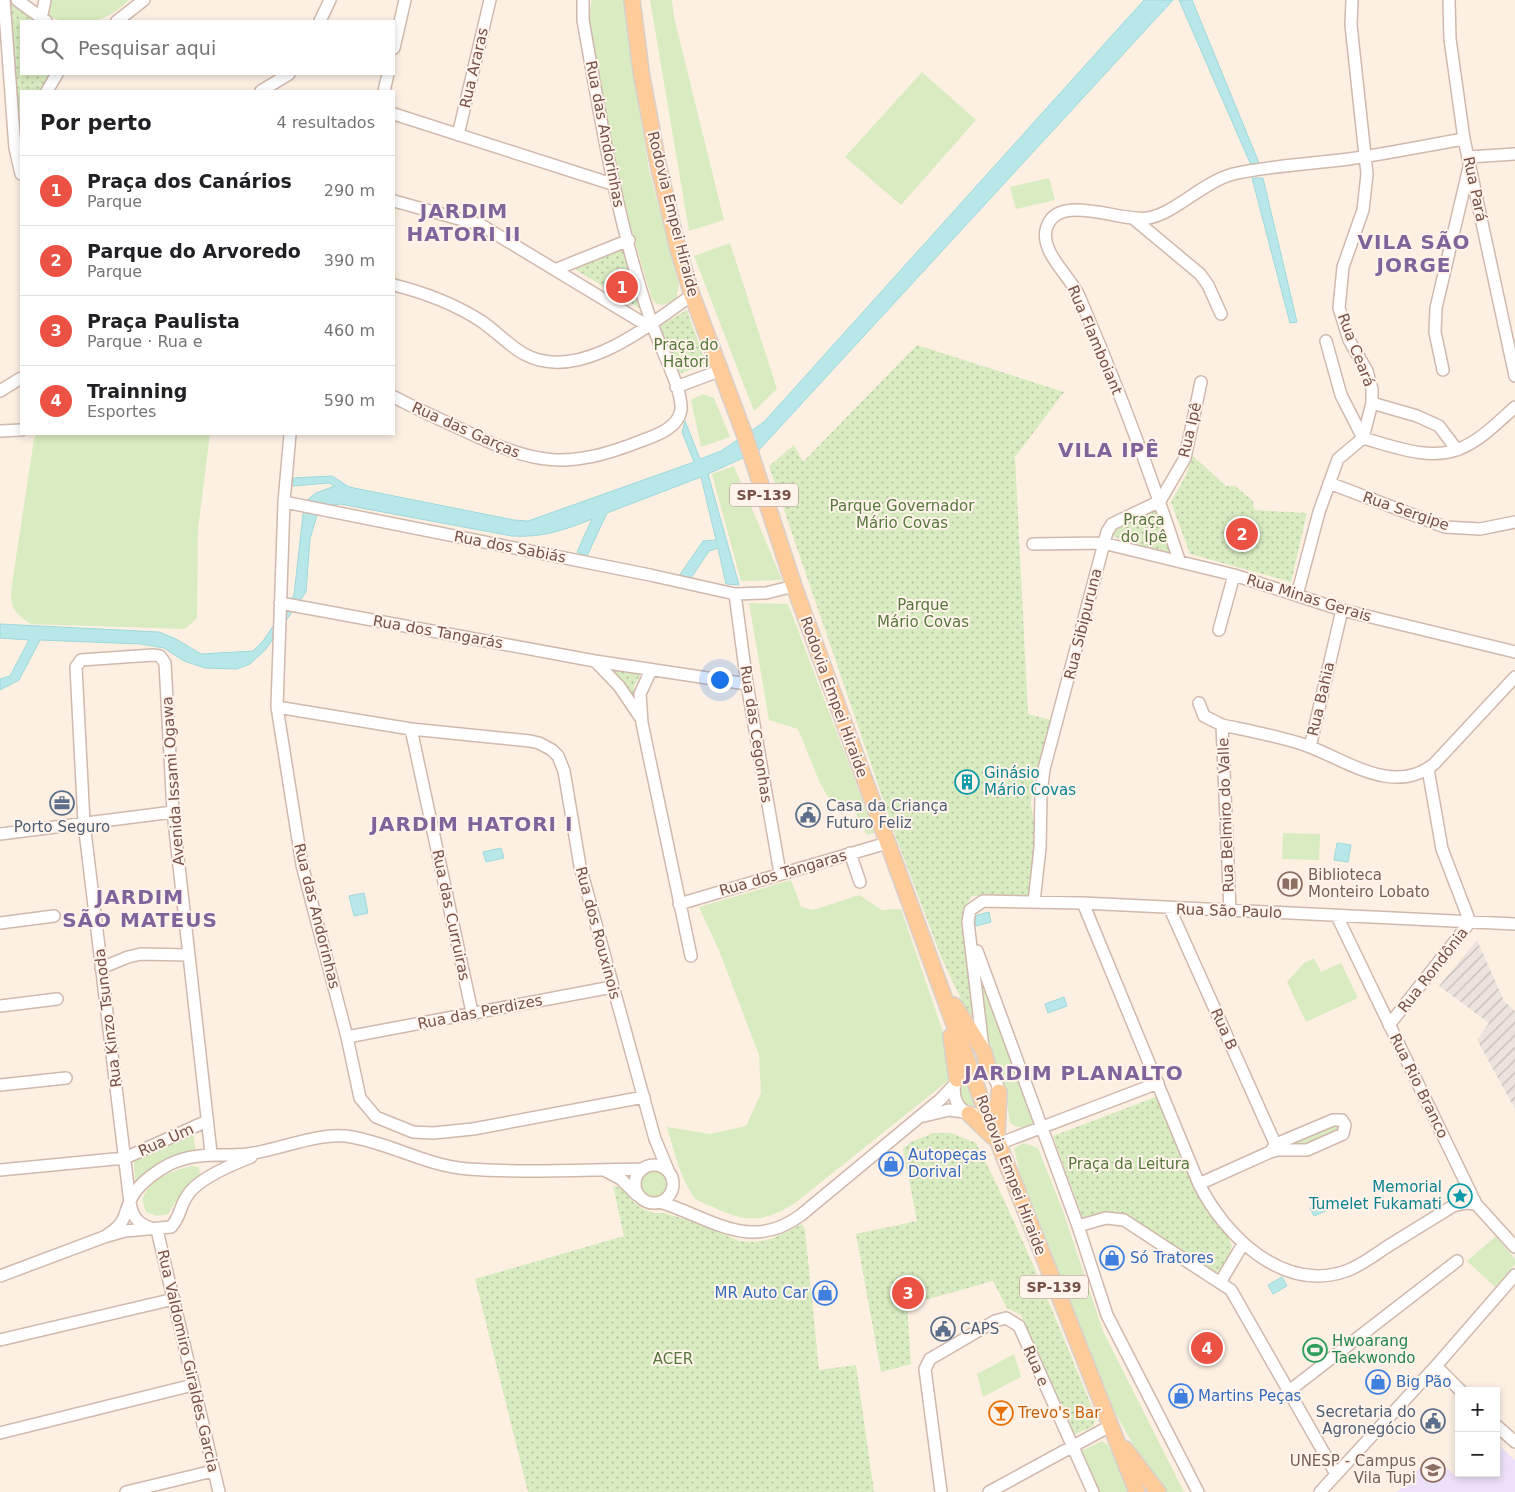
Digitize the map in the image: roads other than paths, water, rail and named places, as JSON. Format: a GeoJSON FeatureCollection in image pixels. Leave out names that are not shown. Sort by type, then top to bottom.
{"type":"FeatureCollection","features":[{"type":"Feature","properties":{"kind":"main road","name":"Rodovia Empei Hiraide"},"geometry":{"type":"LineString","coordinates":[[632,0],[641,71],[658,164],[692,295],[746,440],[794,586],[886,843],[938,978],[997,1142],[1137,1492]]}},
{"type":"Feature","properties":{"kind":"main road"},"geometry":{"type":"LineString","coordinates":[[938,978],[984,1052],[990,1072]]}},
{"type":"Feature","properties":{"kind":"main road"},"geometry":{"type":"LineString","coordinates":[[938,978],[954,1046],[956,1081]]}},
{"type":"Feature","properties":{"kind":"main road"},"geometry":{"type":"LineString","coordinates":[[997,1142],[999,1092]]}},
{"type":"Feature","properties":{"kind":"main road"},"geometry":{"type":"LineString","coordinates":[[967,1113],[997,1142]]}},
{"type":"Feature","properties":{"kind":"main road","name":"Rodovia Empei Hiraide"},"geometry":{"type":"LineString","coordinates":[[1112,1430],[1158,1492]]}},
{"type":"Feature","properties":{"kind":"street"},"geometry":{"type":"LineString","coordinates":[[4,0],[15,148],[20,170]]}},
{"type":"Feature","properties":{"kind":"street"},"geometry":{"type":"LineString","coordinates":[[17,0],[44,20]]}},
{"type":"Feature","properties":{"kind":"street"},"geometry":{"type":"LineString","coordinates":[[44,20],[45,0]]}},
{"type":"Feature","properties":{"kind":"street"},"geometry":{"type":"LineString","coordinates":[[118,20],[144,0]]}},
{"type":"Feature","properties":{"kind":"street"},"geometry":{"type":"LineString","coordinates":[[320,20],[330,0]]}},
{"type":"Feature","properties":{"kind":"street"},"geometry":{"type":"LineString","coordinates":[[395,44],[405,0]]}},
{"type":"Feature","properties":{"kind":"street","name":"Rua Araras"},"geometry":{"type":"LineString","coordinates":[[458,136],[490,0]]}},
{"type":"Feature","properties":{"kind":"street","name":"Rua das Andorinhas"},"geometry":{"type":"LineString","coordinates":[[582,0],[583,20],[612,184],[650,325]]}},
{"type":"Feature","properties":{"kind":"street","name":"Rua Ceará"},"geometry":{"type":"LineString","coordinates":[[1352,0],[1351,25],[1366,157],[1366,190],[1359,224],[1343,267],[1340,308],[1349,340],[1367,371],[1372,389],[1372,403],[1363,438]]}},
{"type":"Feature","properties":{"kind":"street","name":"Rua Pará"},"geometry":{"type":"LineString","coordinates":[[1449,0],[1450,39],[1464,139],[1514,370]]}},
{"type":"Feature","properties":{"kind":"street"},"geometry":{"type":"LineString","coordinates":[[48,90],[56,75]]}},
{"type":"Feature","properties":{"kind":"street"},"geometry":{"type":"LineString","coordinates":[[263,90],[287,75]]}},
{"type":"Feature","properties":{"kind":"street"},"geometry":{"type":"LineString","coordinates":[[384,90],[388,75]]}},
{"type":"Feature","properties":{"kind":"street"},"geometry":{"type":"LineString","coordinates":[[395,114],[612,184]]}},
{"type":"Feature","properties":{"kind":"street"},"geometry":{"type":"LineString","coordinates":[[15,148],[20,139]]}},
{"type":"Feature","properties":{"kind":"street","name":"Rua Flamboiant"},"geometry":{"type":"LineString","coordinates":[[1179,560],[1160,501],[1078,294],[1046,243],[1046,228],[1050,220],[1063,211],[1086,210],[1134,219],[1158,215],[1210,183],[1235,174],[1366,157],[1464,139]]}},
{"type":"Feature","properties":{"kind":"street"},"geometry":{"type":"LineString","coordinates":[[1443,370],[1435,332],[1436,308],[1470,160],[1515,154]]}},
{"type":"Feature","properties":{"kind":"street"},"geometry":{"type":"LineString","coordinates":[[395,202],[481,225],[650,325]]}},
{"type":"Feature","properties":{"kind":"street"},"geometry":{"type":"LineString","coordinates":[[1134,219],[1200,274],[1208,285],[1222,314]]}},
{"type":"Feature","properties":{"kind":"street"},"geometry":{"type":"LineString","coordinates":[[557,269],[628,240]]}},
{"type":"Feature","properties":{"kind":"street"},"geometry":{"type":"LineString","coordinates":[[395,285],[454,304],[525,354],[551,362],[580,359],[617,345],[650,325],[692,295]]}},
{"type":"Feature","properties":{"kind":"street","name":"Rua das Garças"},"geometry":{"type":"LineString","coordinates":[[395,397],[505,451],[527,458],[571,460],[612,452],[670,427],[676,421],[681,409],[676,387],[650,325]]}},
{"type":"Feature","properties":{"kind":"street"},"geometry":{"type":"LineString","coordinates":[[1326,341],[1341,395],[1363,438],[1428,454],[1458,450],[1475,440],[1515,408]]}},
{"type":"Feature","properties":{"kind":"street"},"geometry":{"type":"LineString","coordinates":[[676,387],[719,371]]}},
{"type":"Feature","properties":{"kind":"street"},"geometry":{"type":"LineString","coordinates":[[0,391],[20,379]]}},
{"type":"Feature","properties":{"kind":"street","name":"Rua Ipê"},"geometry":{"type":"LineString","coordinates":[[1160,501],[1185,458],[1201,382]]}},
{"type":"Feature","properties":{"kind":"street"},"geometry":{"type":"LineString","coordinates":[[1372,403],[1417,416],[1439,426],[1458,450]]}},
{"type":"Feature","properties":{"kind":"street"},"geometry":{"type":"LineString","coordinates":[[0,432],[20,430]]}},
{"type":"Feature","properties":{"kind":"street","name":"Rua das Andorinhas"},"geometry":{"type":"LineString","coordinates":[[290,435],[284,502],[277,707],[302,865],[347,1037],[360,1098],[366,1108],[376,1117],[413,1132],[450,1133],[644,1097]]}},
{"type":"Feature","properties":{"kind":"street"},"geometry":{"type":"LineString","coordinates":[[1297,595],[1319,512],[1338,459],[1363,438]]}},
{"type":"Feature","properties":{"kind":"street","name":"Rua Sergipe"},"geometry":{"type":"LineString","coordinates":[[1329,483],[1445,527],[1480,529],[1515,522]]}},
{"type":"Feature","properties":{"kind":"street","name":"Rua Sibipuruna"},"geometry":{"type":"LineString","coordinates":[[1034,902],[1040,848],[1042,782],[1103,543],[1112,524],[1160,501]]}},
{"type":"Feature","properties":{"kind":"street","name":"Rua dos Sabiás"},"geometry":{"type":"LineString","coordinates":[[284,502],[671,579],[735,594],[766,593],[794,586]]}},
{"type":"Feature","properties":{"kind":"street","name":"Rua Minas Gerais"},"geometry":{"type":"LineString","coordinates":[[1033,544],[1103,543],[1179,560],[1234,575],[1342,610],[1515,652]]}},
{"type":"Feature","properties":{"kind":"street"},"geometry":{"type":"LineString","coordinates":[[1219,630],[1234,575]]}},
{"type":"Feature","properties":{"kind":"street","name":"Rua das Cegonhas"},"geometry":{"type":"LineString","coordinates":[[735,594],[747,684],[780,873]]}},
{"type":"Feature","properties":{"kind":"street","name":"Rua dos Tangarás"},"geometry":{"type":"LineString","coordinates":[[280,604],[595,661],[747,684]]}},
{"type":"Feature","properties":{"kind":"street","name":"Rua Bahia"},"geometry":{"type":"LineString","coordinates":[[1342,610],[1310,747],[1329,754],[1360,770],[1382,776],[1411,775],[1428,769]]}},
{"type":"Feature","properties":{"kind":"street","name":"Avenida Issami Ogawa"},"geometry":{"type":"LineString","coordinates":[[84,660],[153,655],[162,658],[166,665],[173,812],[211,1153],[217,1163],[213,1176]]}},
{"type":"Feature","properties":{"kind":"street","name":"Rua Kinzo Tsunoda"},"geometry":{"type":"LineString","coordinates":[[84,660],[78,661],[76,667],[84,823],[130,1203]]}},
{"type":"Feature","properties":{"kind":"street"},"geometry":{"type":"LineString","coordinates":[[595,661],[619,686],[637,711],[642,723]]}},
{"type":"Feature","properties":{"kind":"street"},"geometry":{"type":"LineString","coordinates":[[651,670],[640,694],[642,723],[691,956]]}},
{"type":"Feature","properties":{"kind":"street"},"geometry":{"type":"LineString","coordinates":[[1428,769],[1469,728],[1515,677]]}},
{"type":"Feature","properties":{"kind":"street","name":"Rua Belmiro do Valle"},"geometry":{"type":"LineString","coordinates":[[1199,703],[1204,716],[1222,725],[1230,911]]}},
{"type":"Feature","properties":{"kind":"street","name":"Rua dos Rouxinois"},"geometry":{"type":"LineString","coordinates":[[277,707],[411,729],[530,741],[540,743],[552,750],[561,763],[578,856],[612,987],[655,1139],[668,1170]]}},
{"type":"Feature","properties":{"kind":"street"},"geometry":{"type":"LineString","coordinates":[[1222,725],[1310,747]]}},
{"type":"Feature","properties":{"kind":"street","name":"Rua das Curruiras"},"geometry":{"type":"LineString","coordinates":[[411,729],[472,1012]]}},
{"type":"Feature","properties":{"kind":"street","name":"Rua Rondônia"},"geometry":{"type":"LineString","coordinates":[[1389,1025],[1470,922],[1442,849],[1428,769]]}},
{"type":"Feature","properties":{"kind":"street"},"geometry":{"type":"LineString","coordinates":[[0,834],[173,812]]}},
{"type":"Feature","properties":{"kind":"street","name":"Rua dos Tangaras"},"geometry":{"type":"LineString","coordinates":[[679,904],[886,843]]}},
{"type":"Feature","properties":{"kind":"street"},"geometry":{"type":"LineString","coordinates":[[850,853],[860,882]]}},
{"type":"Feature","properties":{"kind":"street","name":"Rua São Paulo"},"geometry":{"type":"LineString","coordinates":[[970,933],[969,915],[976,904],[989,901],[1084,903],[1170,909],[1515,924]]}},
{"type":"Feature","properties":{"kind":"street"},"geometry":{"type":"LineString","coordinates":[[1084,903],[1199,1184],[1218,1218],[1243,1244],[1282,1269],[1315,1275],[1336,1274],[1356,1266],[1453,1206],[1476,1204]]}},
{"type":"Feature","properties":{"kind":"street","name":"Rua B"},"geometry":{"type":"LineString","coordinates":[[1170,909],[1275,1149]]}},
{"type":"Feature","properties":{"kind":"street"},"geometry":{"type":"LineString","coordinates":[[0,923],[54,916]]}},
{"type":"Feature","properties":{"kind":"street","name":"Rua Rio Branco"},"geometry":{"type":"LineString","coordinates":[[1337,916],[1476,1204],[1515,1247]]}},
{"type":"Feature","properties":{"kind":"street"},"geometry":{"type":"LineString","coordinates":[[970,933],[984,1052]]}},
{"type":"Feature","properties":{"kind":"street"},"geometry":{"type":"LineString","coordinates":[[970,933],[1078,1226],[1107,1315],[1198,1492]]}},
{"type":"Feature","properties":{"kind":"street"},"geometry":{"type":"LineString","coordinates":[[101,968],[141,954],[188,955]]}},
{"type":"Feature","properties":{"kind":"street","name":"Rua das Perdizes"},"geometry":{"type":"LineString","coordinates":[[347,1037],[612,987]]}},
{"type":"Feature","properties":{"kind":"street"},"geometry":{"type":"LineString","coordinates":[[0,1006],[57,999]]}},
{"type":"Feature","properties":{"kind":"street"},"geometry":{"type":"LineString","coordinates":[[602,1170],[621,1180],[640,1197],[650,1203],[660,1202],[686,1210],[741,1232],[757,1234],[774,1230],[801,1216],[916,1119],[942,1099],[956,1081],[972,1070],[990,1072],[995,1078],[999,1092],[997,1103],[986,1112],[941,1111],[916,1119]]}},
{"type":"Feature","properties":{"kind":"street"},"geometry":{"type":"LineString","coordinates":[[0,1085],[66,1078]]}},
{"type":"Feature","properties":{"kind":"street"},"geometry":{"type":"LineString","coordinates":[[956,1081],[955,1099],[967,1113]]}},
{"type":"Feature","properties":{"kind":"street"},"geometry":{"type":"LineString","coordinates":[[997,1142],[1042,1128],[1158,1083]]}},
{"type":"Feature","properties":{"kind":"street"},"geometry":{"type":"LineString","coordinates":[[1199,1184],[1333,1120],[1342,1120],[1345,1124],[1344,1134],[1310,1149],[1275,1149]]}},
{"type":"Feature","properties":{"kind":"street","name":"Rua Um"},"geometry":{"type":"LineString","coordinates":[[0,1170],[125,1158],[207,1121]]}},
{"type":"Feature","properties":{"kind":"street"},"geometry":{"type":"LineString","coordinates":[[104,1237],[121,1225],[130,1203],[140,1186],[169,1165],[187,1158],[211,1153],[242,1154],[274,1149],[323,1137],[350,1136],[425,1160],[469,1169],[602,1170],[658,1165],[668,1170],[686,1210]]}},
{"type":"Feature","properties":{"kind":"street"},"geometry":{"type":"LineString","coordinates":[[640,1197],[635,1186],[638,1173],[645,1167],[655,1139]]}},
{"type":"Feature","properties":{"kind":"street"},"geometry":{"type":"LineString","coordinates":[[0,1276],[104,1237],[125,1231],[157,1230],[171,1227],[178,1218],[190,1192],[213,1176],[240,1162],[274,1149]]}},
{"type":"Feature","properties":{"kind":"street"},"geometry":{"type":"LineString","coordinates":[[660,1202],[670,1194],[673,1182]]}},
{"type":"Feature","properties":{"kind":"street"},"geometry":{"type":"LineString","coordinates":[[130,1203],[134,1218],[138,1222],[157,1230]]}},
{"type":"Feature","properties":{"kind":"street"},"geometry":{"type":"LineString","coordinates":[[1078,1226],[1106,1218],[1124,1220],[1220,1281],[1231,1290],[1336,1474]]}},
{"type":"Feature","properties":{"kind":"street","name":"Rua Valdomiro Giraldes Garcia"},"geometry":{"type":"LineString","coordinates":[[157,1230],[218,1492]]}},
{"type":"Feature","properties":{"kind":"street"},"geometry":{"type":"LineString","coordinates":[[1220,1281],[1243,1244]]}},
{"type":"Feature","properties":{"kind":"street"},"geometry":{"type":"LineString","coordinates":[[1289,1392],[1457,1261]]}},
{"type":"Feature","properties":{"kind":"street"},"geometry":{"type":"LineString","coordinates":[[1327,1490],[1336,1474],[1436,1366],[1515,1274]]}},
{"type":"Feature","properties":{"kind":"street"},"geometry":{"type":"LineString","coordinates":[[0,1340],[174,1300]]}},
{"type":"Feature","properties":{"kind":"street","name":"Rua e"},"geometry":{"type":"LineString","coordinates":[[941,1492],[925,1369],[926,1364],[930,1359],[995,1322],[1006,1318],[1019,1326],[1092,1492]]}},
{"type":"Feature","properties":{"kind":"street"},"geometry":{"type":"LineString","coordinates":[[1436,1366],[1457,1387]]}},
{"type":"Feature","properties":{"kind":"street"},"geometry":{"type":"LineString","coordinates":[[0,1433],[193,1385]]}},
{"type":"Feature","properties":{"kind":"street"},"geometry":{"type":"LineString","coordinates":[[1500,1429],[1515,1442]]}},
{"type":"Feature","properties":{"kind":"street"},"geometry":{"type":"LineString","coordinates":[[989,1492],[1071,1446],[1112,1430]]}},
{"type":"Feature","properties":{"kind":"street"},"geometry":{"type":"LineString","coordinates":[[126,1492],[213,1471]]}},
{"type":"Feature","properties":{"kind":"water"},"geometry":{"type":"Polygon","coordinates":[[[1144,0],[1173,0],[758,451],[708,474],[739,585],[726,584],[718,548],[709,551],[691,578],[679,576],[703,541],[716,540],[701,477],[607,513],[587,556],[577,552],[592,519],[553,532],[533,536],[512,536],[340,504],[328,506],[317,515],[310,539],[306,592],[266,649],[250,664],[237,669],[205,668],[184,661],[164,648],[141,644],[40,640],[19,680],[0,690],[0,679],[10,676],[29,640],[0,638],[0,624],[159,632],[176,639],[201,654],[253,651],[263,641],[294,595],[306,501],[316,493],[335,486],[329,483],[293,486],[293,478],[332,476],[349,487],[514,520],[528,521],[694,462],[682,432],[685,421],[700,459],[721,451],[764,422],[1144,0]]]}},
{"type":"Feature","properties":{"kind":"water"},"geometry":{"type":"Polygon","coordinates":[[[1179,0],[1192,0],[1259,163],[1251,165],[1179,0]]]}},
{"type":"Feature","properties":{"kind":"water"},"geometry":{"type":"Polygon","coordinates":[[[1252,178],[1263,178],[1297,322],[1290,323],[1252,178]]]}},
{"type":"Feature","properties":{"kind":"water"},"geometry":{"type":"Polygon","coordinates":[[[1337,843],[1351,845],[1348,862],[1334,860],[1337,843]]]}},
{"type":"Feature","properties":{"kind":"water"},"geometry":{"type":"Polygon","coordinates":[[[501,848],[504,858],[486,862],[483,852],[501,848]]]}},
{"type":"Feature","properties":{"kind":"water"},"geometry":{"type":"Polygon","coordinates":[[[364,893],[368,913],[354,916],[349,896],[364,893]]]}},
{"type":"Feature","properties":{"kind":"water"},"geometry":{"type":"Polygon","coordinates":[[[989,912],[991,922],[976,926],[974,916],[989,912]]]}},
{"type":"Feature","properties":{"kind":"water"},"geometry":{"type":"Polygon","coordinates":[[[1064,997],[1067,1006],[1048,1013],[1045,1004],[1064,997]]]}},
{"type":"Feature","properties":{"kind":"water"},"geometry":{"type":"Polygon","coordinates":[[[1328,1199],[1332,1208],[1314,1216],[1310,1208],[1328,1199]]]}},
{"type":"Feature","properties":{"kind":"water"},"geometry":{"type":"Polygon","coordinates":[[[1282,1277],[1287,1286],[1273,1294],[1268,1285],[1282,1277]]]}},
{"type":"Feature","properties":{"kind":"place","name":"Praça dos Canários"},"geometry":{"type":"Point","coordinates":[622,287]}},
{"type":"Feature","properties":{"kind":"place","name":"Parque do Arvoredo"},"geometry":{"type":"Point","coordinates":[1242,534]}},
{"type":"Feature","properties":{"kind":"place","name":"Ginásio Mário Covas"},"geometry":{"type":"Point","coordinates":[967,782]}},
{"type":"Feature","properties":{"kind":"place","name":"Porto Seguro"},"geometry":{"type":"Point","coordinates":[62,803]}},
{"type":"Feature","properties":{"kind":"place","name":"Casa da Criança Futuro Feliz"},"geometry":{"type":"Point","coordinates":[808,815]}},
{"type":"Feature","properties":{"kind":"place","name":"Biblioteca Monteiro Lobato"},"geometry":{"type":"Point","coordinates":[1290,884]}},
{"type":"Feature","properties":{"kind":"place","name":"Autopeças Dorival"},"geometry":{"type":"Point","coordinates":[891,1164]}},
{"type":"Feature","properties":{"kind":"place","name":"Memorial Tumelet Fukamati"},"geometry":{"type":"Point","coordinates":[1460,1196]}},
{"type":"Feature","properties":{"kind":"place","name":"Só Tratores"},"geometry":{"type":"Point","coordinates":[1112,1258]}},
{"type":"Feature","properties":{"kind":"place","name":"MR Auto Car"},"geometry":{"type":"Point","coordinates":[825,1293]}},
{"type":"Feature","properties":{"kind":"place","name":"Praça Paulista"},"geometry":{"type":"Point","coordinates":[908,1293]}},
{"type":"Feature","properties":{"kind":"place","name":"CAPS"},"geometry":{"type":"Point","coordinates":[943,1329]}},
{"type":"Feature","properties":{"kind":"place","name":"Trainning"},"geometry":{"type":"Point","coordinates":[1207,1348]}},
{"type":"Feature","properties":{"kind":"place","name":"Hwoarang Taekwondo"},"geometry":{"type":"Point","coordinates":[1315,1350]}},
{"type":"Feature","properties":{"kind":"place","name":"Big Pão"},"geometry":{"type":"Point","coordinates":[1378,1382]}},
{"type":"Feature","properties":{"kind":"place","name":"Martins Peças"},"geometry":{"type":"Point","coordinates":[1181,1396]}},
{"type":"Feature","properties":{"kind":"place","name":"Trevo's Bar"},"geometry":{"type":"Point","coordinates":[1001,1413]}},
{"type":"Feature","properties":{"kind":"place","name":"Secretaria do Agronegócio"},"geometry":{"type":"Point","coordinates":[1433,1421]}},
{"type":"Feature","properties":{"kind":"place","name":"UNESP - Campus Vila Tupi"},"geometry":{"type":"Point","coordinates":[1433,1470]}},
{"type":"Feature","properties":{"kind":"district","name":"JARDIM HATORI II"},"geometry":{"type":"Point","coordinates":[464,222]}},
{"type":"Feature","properties":{"kind":"district","name":"VILA SÃO JORGE"},"geometry":{"type":"Point","coordinates":[1414,254]}},
{"type":"Feature","properties":{"kind":"district","name":"VILA IPÊ"},"geometry":{"type":"Point","coordinates":[1109,450]}},
{"type":"Feature","properties":{"kind":"district","name":"JARDIM HATORI I"},"geometry":{"type":"Point","coordinates":[472,824]}},
{"type":"Feature","properties":{"kind":"district","name":"JARDIM SÃO MATEUS"},"geometry":{"type":"Point","coordinates":[140,908]}},
{"type":"Feature","properties":{"kind":"district","name":"JARDIM PLANALTO"},"geometry":{"type":"Point","coordinates":[1074,1073]}},
{"type":"Feature","properties":{"kind":"park label","name":"Praça do Hatori"},"geometry":{"type":"Point","coordinates":[686,354]}},
{"type":"Feature","properties":{"kind":"park label","name":"Parque Governador Mário Covas"},"geometry":{"type":"Point","coordinates":[902,514]}},
{"type":"Feature","properties":{"kind":"park label","name":"Praça do Ipê"},"geometry":{"type":"Point","coordinates":[1144,528]}},
{"type":"Feature","properties":{"kind":"park label","name":"Parque Mário Covas"},"geometry":{"type":"Point","coordinates":[923,614]}},
{"type":"Feature","properties":{"kind":"park label","name":"Praça da Leitura"},"geometry":{"type":"Point","coordinates":[1129,1164]}},
{"type":"Feature","properties":{"kind":"park label","name":"ACER"},"geometry":{"type":"Point","coordinates":[673,1359]}}]}
